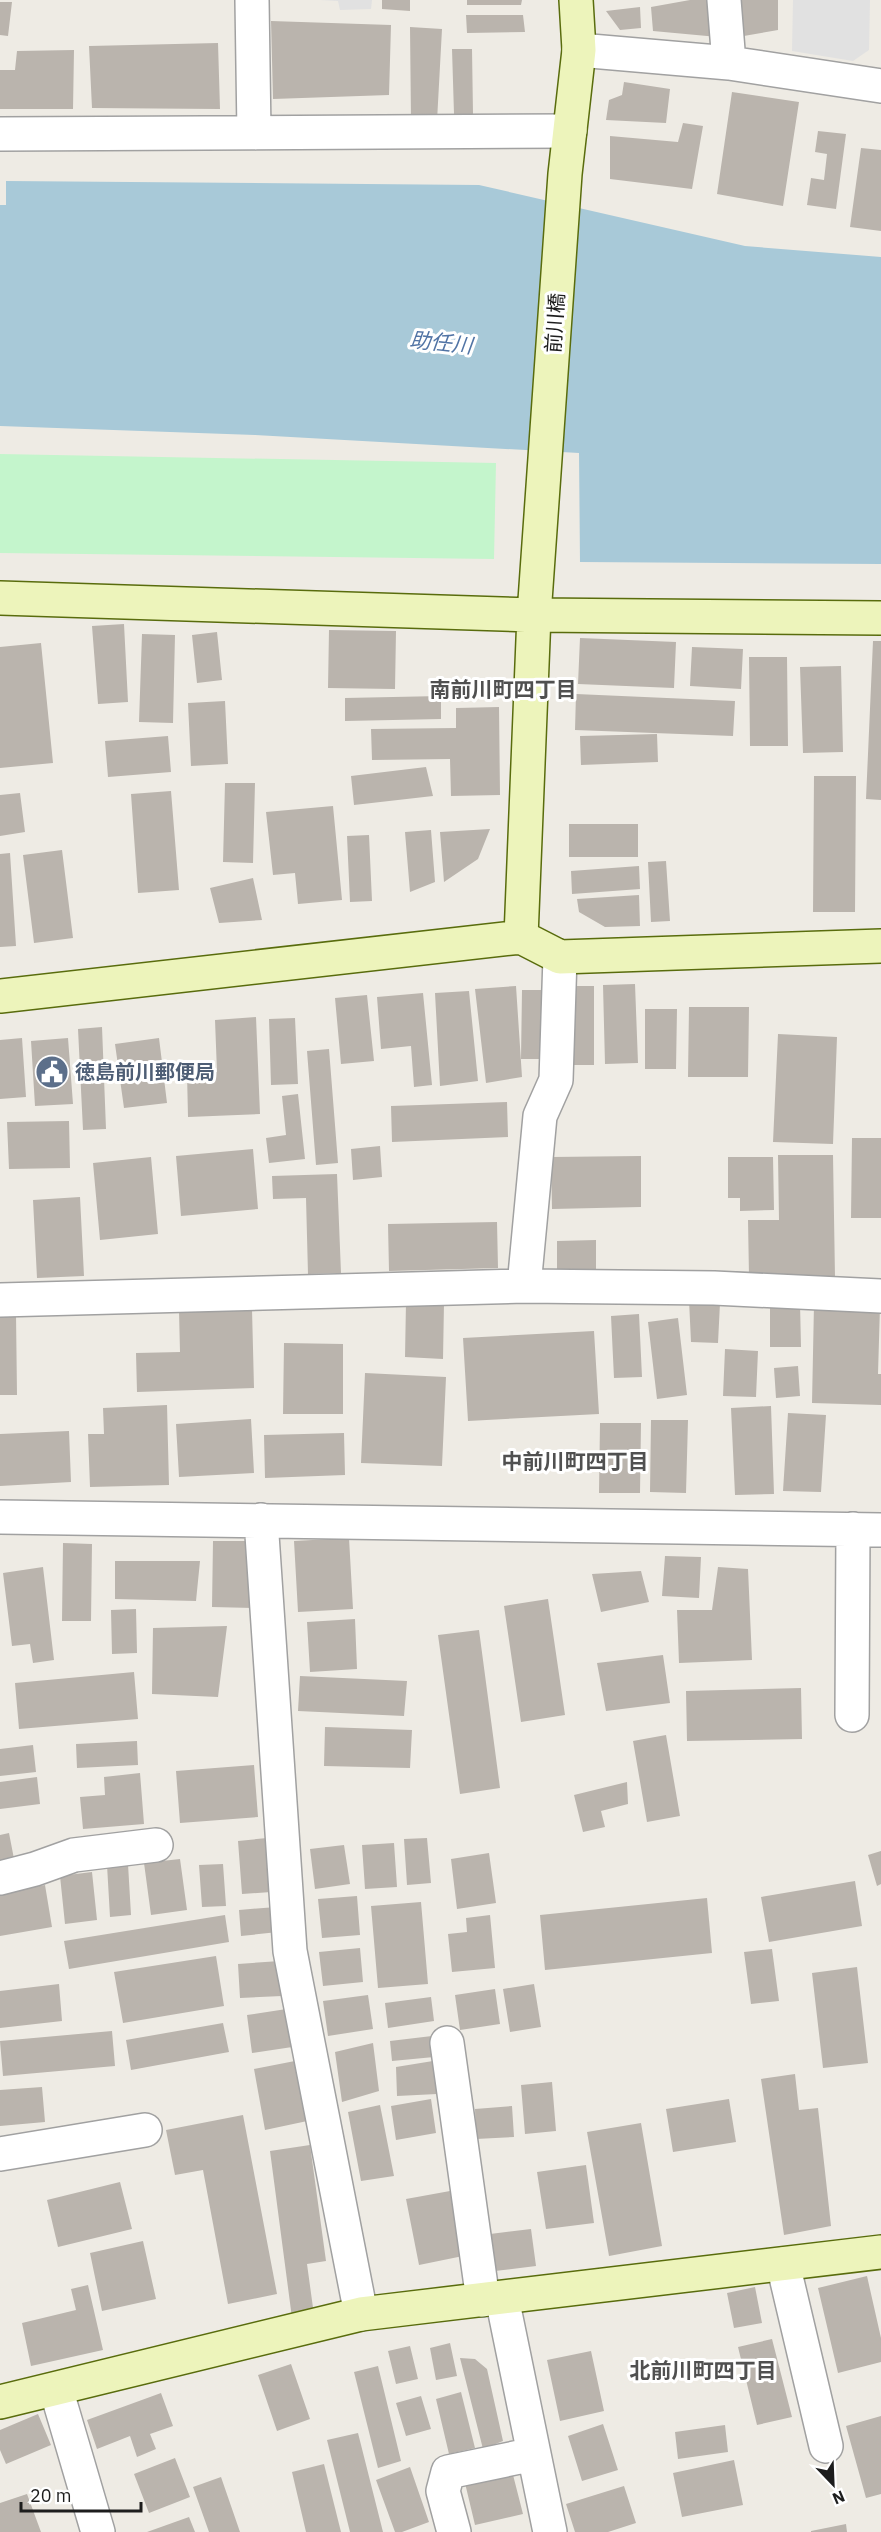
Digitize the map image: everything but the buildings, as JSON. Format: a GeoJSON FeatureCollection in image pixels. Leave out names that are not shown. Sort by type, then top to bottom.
{"type":"FeatureCollection","features":[{"type":"Feature","properties":{"kind":"street"},"geometry":{"type":"LineString","coordinates":[[252,0],[254,134]]}},
{"type":"Feature","properties":{"kind":"street","name":"前川橋"},"geometry":{"type":"LineString","coordinates":[[521,937],[534,615],[566,174],[579,50],[576,0]]}},
{"type":"Feature","properties":{"kind":"street"},"geometry":{"type":"LineString","coordinates":[[724,0],[729,63]]}},
{"type":"Feature","properties":{"kind":"street"},"geometry":{"type":"LineString","coordinates":[[579,50],[729,63],[881,86]]}},
{"type":"Feature","properties":{"kind":"street"},"geometry":{"type":"LineString","coordinates":[[0,134],[570,131]]}},
{"type":"Feature","properties":{"kind":"street"},"geometry":{"type":"LineString","coordinates":[[0,598],[534,615],[881,618]]}},
{"type":"Feature","properties":{"kind":"street"},"geometry":{"type":"LineString","coordinates":[[0,996],[521,937],[560,957],[881,946]]}},
{"type":"Feature","properties":{"kind":"street"},"geometry":{"type":"LineString","coordinates":[[524,1286],[540,1116],[556,1080],[560,957]]}},
{"type":"Feature","properties":{"kind":"street"},"geometry":{"type":"LineString","coordinates":[[0,1300],[524,1286],[714,1288],[881,1296]]}},
{"type":"Feature","properties":{"kind":"street"},"geometry":{"type":"LineString","coordinates":[[0,1517],[867,1530],[852,1715]]}},
{"type":"Feature","properties":{"kind":"street"},"geometry":{"type":"LineString","coordinates":[[261,1520],[291,1951],[361,2314]]}},
{"type":"Feature","properties":{"kind":"street"},"geometry":{"type":"LineString","coordinates":[[0,1878],[74,1855],[156,1845]]}},
{"type":"Feature","properties":{"kind":"street"},"geometry":{"type":"LineString","coordinates":[[447,2043],[492,2299],[534,2454],[550,2532]]}},
{"type":"Feature","properties":{"kind":"street"},"geometry":{"type":"LineString","coordinates":[[0,2154],[145,2130]]}},
{"type":"Feature","properties":{"kind":"street"},"geometry":{"type":"LineString","coordinates":[[0,2402],[361,2314],[881,2252]]}},
{"type":"Feature","properties":{"kind":"street"},"geometry":{"type":"LineString","coordinates":[[783,2264],[826,2446]]}},
{"type":"Feature","properties":{"kind":"street"},"geometry":{"type":"LineString","coordinates":[[56,2389],[98,2532]]}},
{"type":"Feature","properties":{"kind":"street"},"geometry":{"type":"LineString","coordinates":[[454,2532],[443,2491],[448,2472],[534,2454]]}},
{"type":"Feature","properties":{"kind":"green space"},"geometry":{"type":"Polygon","coordinates":[[[0,454],[496,463],[494,559],[0,553],[0,454]]]}},
{"type":"Feature","properties":{"kind":"shaded area"},"geometry":{"type":"Polygon","coordinates":[[[320,0],[372,0],[371,9],[340,10],[338,1],[320,0]]]}},
{"type":"Feature","properties":{"kind":"shaded area"},"geometry":{"type":"Polygon","coordinates":[[[793,0],[870,0],[869,50],[853,61],[792,51],[793,0]]]}},
{"type":"Feature","properties":{"kind":"water","name":"助任川"},"geometry":{"type":"Polygon","coordinates":[[[6,181],[479,185],[745,246],[881,257],[881,564],[580,562],[579,453],[255,435],[0,426],[0,205],[6,205],[6,181]]]}},
{"type":"Feature","properties":{"kind":"place","name":"徳島前川郵便局"},"geometry":{"type":"Point","coordinates":[52,1072]}},
{"type":"Feature","properties":{"kind":"district","name":"南前川町四丁目"},"geometry":{"type":"Point","coordinates":[503,690]}},
{"type":"Feature","properties":{"kind":"district","name":"中前川町四丁目"},"geometry":{"type":"Point","coordinates":[575,1462]}},
{"type":"Feature","properties":{"kind":"district","name":"北前川町四丁目"},"geometry":{"type":"Point","coordinates":[703,2371]}}]}
